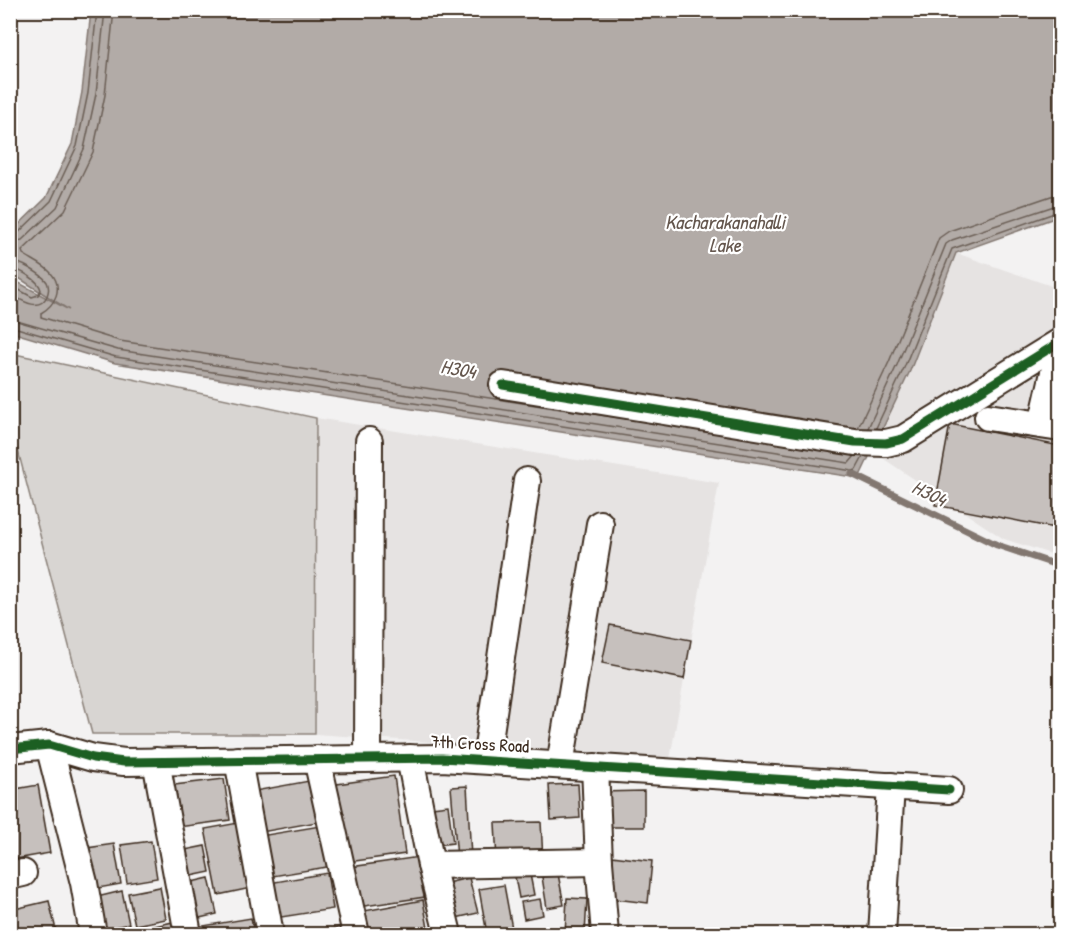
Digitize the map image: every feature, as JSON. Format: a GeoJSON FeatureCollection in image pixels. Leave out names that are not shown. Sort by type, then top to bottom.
{"type":"FeatureCollection","features":[{"type":"Feature","properties":{"kind":"street"},"geometry":{"type":"LineString","coordinates":[[503,385],[855,442],[886,443],[903,440],[1058,353]]}},
{"type":"Feature","properties":{"kind":"street"},"geometry":{"type":"LineString","coordinates":[[988,417],[1051,427],[1058,353]]}},
{"type":"Feature","properties":{"kind":"street"},"geometry":{"type":"LineString","coordinates":[[368,758],[369,441]]}},
{"type":"Feature","properties":{"kind":"street"},"geometry":{"type":"LineString","coordinates":[[486,760],[527,481]]}},
{"type":"Feature","properties":{"kind":"street"},"geometry":{"type":"LineString","coordinates":[[560,765],[600,524]]}},
{"type":"Feature","properties":{"kind":"street"},"geometry":{"type":"LineString","coordinates":[[49,745],[84,883],[93,934]]}},
{"type":"Feature","properties":{"kind":"street","name":"7th Cross Road"},"geometry":{"type":"LineString","coordinates":[[10,749],[49,745],[93,758],[124,762],[368,758],[486,760],[949,790]]}},
{"type":"Feature","properties":{"kind":"street"},"geometry":{"type":"LineString","coordinates":[[410,758],[431,866],[448,934]]}},
{"type":"Feature","properties":{"kind":"street"},"geometry":{"type":"LineString","coordinates":[[317,759],[356,934]]}},
{"type":"Feature","properties":{"kind":"street"},"geometry":{"type":"LineString","coordinates":[[238,760],[270,934]]}},
{"type":"Feature","properties":{"kind":"street"},"geometry":{"type":"LineString","coordinates":[[156,761],[188,934]]}},
{"type":"Feature","properties":{"kind":"street"},"geometry":{"type":"LineString","coordinates":[[595,767],[604,934]]}},
{"type":"Feature","properties":{"kind":"street"},"geometry":{"type":"LineString","coordinates":[[882,934],[891,786]]}},
{"type":"Feature","properties":{"kind":"street"},"geometry":{"type":"LineString","coordinates":[[431,866],[599,862]]}},
{"type":"Feature","properties":{"kind":"shaded area"},"geometry":{"type":"Polygon","coordinates":[[[956,253],[1060,289],[1060,557],[1004,539],[872,451],[956,253]]]}},
{"type":"Feature","properties":{"kind":"shaded area"},"geometry":{"type":"Polygon","coordinates":[[[10,353],[316,418],[315,734],[92,734],[11,424],[10,353]]]}},
{"type":"Feature","properties":{"kind":"shaded area"},"geometry":{"type":"Polygon","coordinates":[[[316,418],[719,483],[670,759],[315,734],[316,418]]]}},
{"type":"Feature","properties":{"kind":"water","name":"Kacharakanahalli Lake"},"geometry":{"type":"Polygon","coordinates":[[[91,11],[1060,11],[1060,216],[956,253],[910,371],[859,478],[115,363],[11,332],[10,278],[69,310],[11,273],[11,232],[46,198],[72,144],[82,92],[91,11]]]}},
{"type":"Feature","properties":{"kind":"building"},"geometry":{"type":"Polygon","coordinates":[[[950,424],[1060,446],[1060,529],[935,505],[950,424]]]}},
{"type":"Feature","properties":{"kind":"building"},"geometry":{"type":"Polygon","coordinates":[[[610,625],[691,640],[684,679],[602,663],[610,625]]]}},
{"type":"Feature","properties":{"kind":"building"},"geometry":{"type":"Polygon","coordinates":[[[394,776],[405,854],[341,863],[330,785],[394,776]]]}},
{"type":"Feature","properties":{"kind":"building"},"geometry":{"type":"Polygon","coordinates":[[[224,779],[230,820],[171,828],[166,786],[224,779]]]}},
{"type":"Feature","properties":{"kind":"building"},"geometry":{"type":"Polygon","coordinates":[[[309,781],[317,822],[256,833],[249,792],[309,781]]]}},
{"type":"Feature","properties":{"kind":"building"},"geometry":{"type":"Polygon","coordinates":[[[578,784],[580,818],[551,820],[549,785],[578,784]]]}},
{"type":"Feature","properties":{"kind":"building"},"geometry":{"type":"Polygon","coordinates":[[[38,785],[50,853],[10,860],[10,790],[38,785]]]}},
{"type":"Feature","properties":{"kind":"building"},"geometry":{"type":"Polygon","coordinates":[[[467,786],[471,857],[457,858],[451,787],[467,786]]]}},
{"type":"Feature","properties":{"kind":"building"},"geometry":{"type":"Polygon","coordinates":[[[644,791],[644,827],[600,827],[599,792],[644,791]]]}},
{"type":"Feature","properties":{"kind":"building"},"geometry":{"type":"Polygon","coordinates":[[[448,805],[453,843],[429,846],[424,808],[448,805]]]}},
{"type":"Feature","properties":{"kind":"building"},"geometry":{"type":"Polygon","coordinates":[[[541,822],[543,860],[497,861],[495,823],[541,822]]]}},
{"type":"Feature","properties":{"kind":"building"},"geometry":{"type":"Polygon","coordinates":[[[238,823],[251,888],[218,895],[205,829],[238,823]]]}},
{"type":"Feature","properties":{"kind":"building"},"geometry":{"type":"Polygon","coordinates":[[[320,826],[327,867],[261,878],[254,837],[320,826]]]}},
{"type":"Feature","properties":{"kind":"building"},"geometry":{"type":"Polygon","coordinates":[[[151,841],[157,878],[127,883],[121,845],[151,841]]]}},
{"type":"Feature","properties":{"kind":"building"},"geometry":{"type":"Polygon","coordinates":[[[114,844],[121,884],[93,889],[87,848],[114,844]]]}},
{"type":"Feature","properties":{"kind":"building"},"geometry":{"type":"Polygon","coordinates":[[[205,846],[210,872],[181,878],[175,852],[205,846]]]}},
{"type":"Feature","properties":{"kind":"building"},"geometry":{"type":"Polygon","coordinates":[[[612,856],[652,861],[648,903],[607,898],[612,856]]]}},
{"type":"Feature","properties":{"kind":"building"},"geometry":{"type":"Polygon","coordinates":[[[419,857],[425,897],[358,907],[351,867],[419,857]]]}},
{"type":"Feature","properties":{"kind":"building"},"geometry":{"type":"Polygon","coordinates":[[[529,869],[534,895],[519,898],[514,872],[529,869]]]}},
{"type":"Feature","properties":{"kind":"building"},"geometry":{"type":"Polygon","coordinates":[[[327,873],[333,909],[275,918],[269,883],[327,873]]]}},
{"type":"Feature","properties":{"kind":"building"},"geometry":{"type":"Polygon","coordinates":[[[558,874],[564,905],[547,908],[542,877],[558,874]]]}},
{"type":"Feature","properties":{"kind":"building"},"geometry":{"type":"Polygon","coordinates":[[[209,878],[217,914],[191,920],[183,884],[209,878]]]}},
{"type":"Feature","properties":{"kind":"building"},"geometry":{"type":"Polygon","coordinates":[[[469,878],[478,913],[451,919],[442,884],[469,878]]]}},
{"type":"Feature","properties":{"kind":"building"},"geometry":{"type":"Polygon","coordinates":[[[504,885],[513,934],[487,934],[479,889],[504,885]]]}},
{"type":"Feature","properties":{"kind":"building"},"geometry":{"type":"Polygon","coordinates":[[[160,887],[166,919],[135,925],[128,893],[160,887]]]}},
{"type":"Feature","properties":{"kind":"building"},"geometry":{"type":"Polygon","coordinates":[[[122,891],[129,924],[104,929],[97,897],[122,891]]]}},
{"type":"Feature","properties":{"kind":"building"},"geometry":{"type":"Polygon","coordinates":[[[567,898],[587,899],[585,934],[565,934],[567,898]]]}},
{"type":"Feature","properties":{"kind":"building"},"geometry":{"type":"Polygon","coordinates":[[[540,899],[543,915],[524,919],[521,902],[540,899]]]}},
{"type":"Feature","properties":{"kind":"building"},"geometry":{"type":"Polygon","coordinates":[[[423,900],[429,934],[363,934],[359,912],[423,900]]]}},
{"type":"Feature","properties":{"kind":"building"},"geometry":{"type":"Polygon","coordinates":[[[49,901],[57,934],[10,934],[10,910],[49,901]]]}},
{"type":"Feature","properties":{"kind":"building"},"geometry":{"type":"Polygon","coordinates":[[[251,918],[254,934],[198,934],[197,927],[251,918]]]}},
{"type":"Feature","properties":{"kind":"building"},"geometry":{"type":"Polygon","coordinates":[[[173,922],[176,934],[137,934],[136,930],[173,922]]]}},
{"type":"Feature","properties":{"kind":"building"},"geometry":{"type":"Polygon","coordinates":[[[340,927],[341,934],[312,934],[340,927]]]}},
{"type":"Feature","properties":{"kind":"waterway","name":"H304"},"geometry":{"type":"LineString","coordinates":[[852,474],[997,545],[1060,566]]}},
{"type":"Feature","properties":{"kind":"cycle path"},"geometry":{"type":"LineString","coordinates":[[503,385],[855,442],[886,443],[903,439],[1060,342]]}},
{"type":"Feature","properties":{"kind":"cycle path"},"geometry":{"type":"LineString","coordinates":[[10,749],[49,745],[93,758],[124,762],[442,758],[949,790]]}}]}
